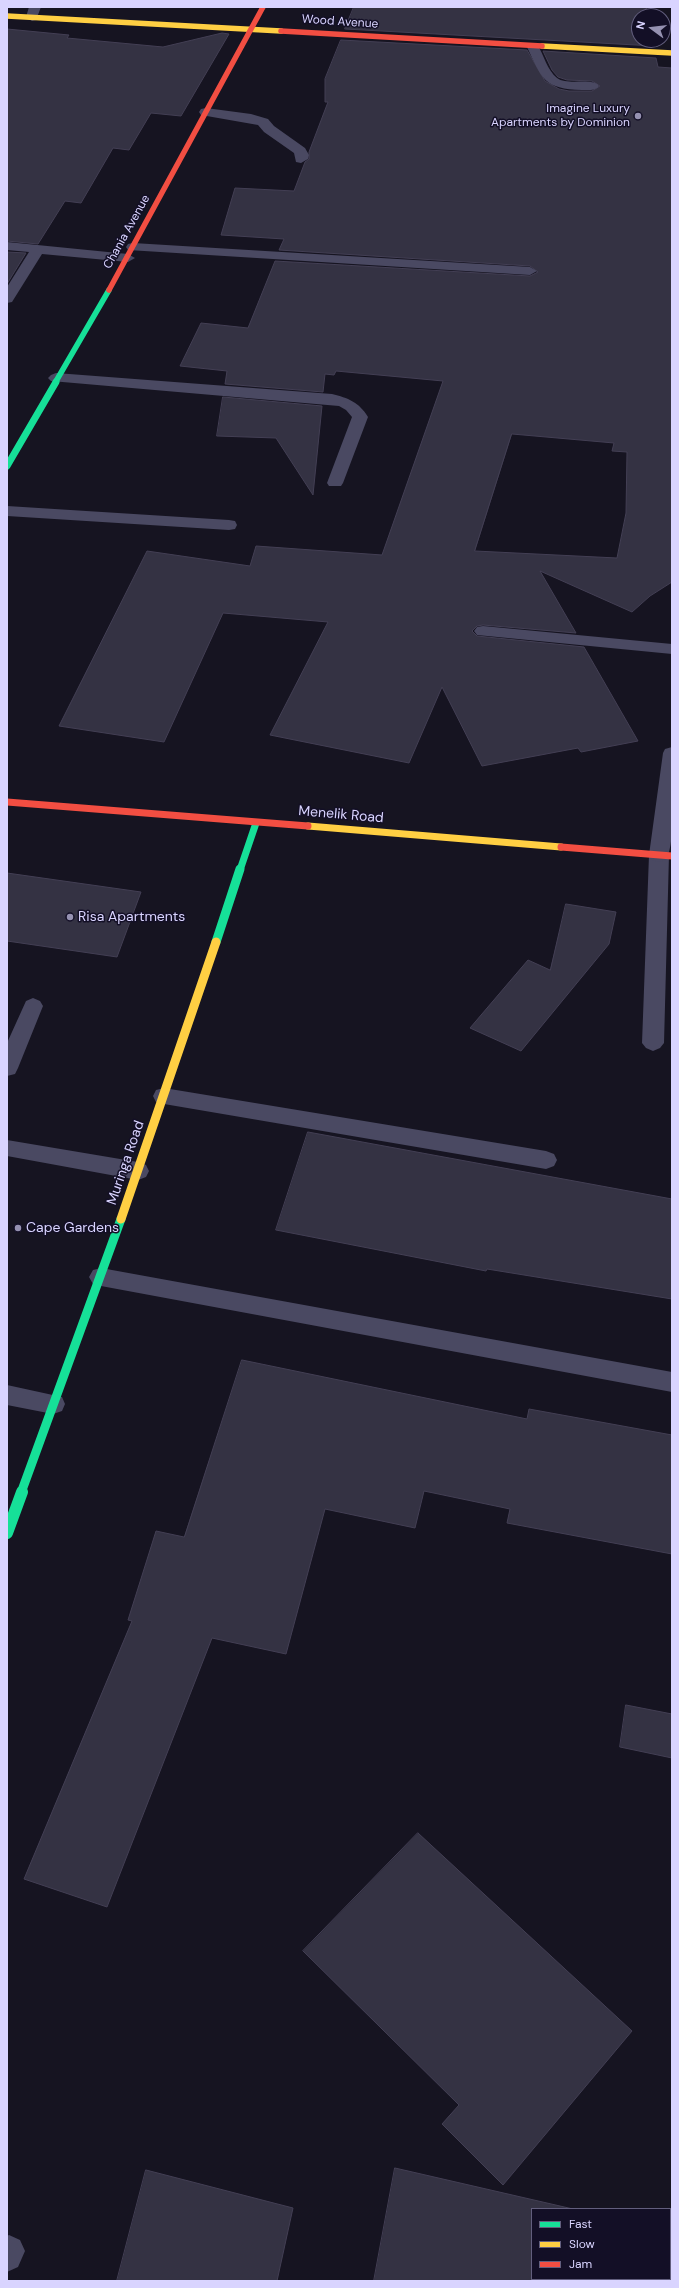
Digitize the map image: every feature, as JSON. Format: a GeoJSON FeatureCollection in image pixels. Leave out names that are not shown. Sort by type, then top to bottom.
{"type":"FeatureCollection","features":[{"type":"Feature","properties":{"kind":"street","name":"Chania Avenue"},"geometry":{"type":"LineString","coordinates":[[7,466],[56,378],[130,252],[263,7]]}},
{"type":"Feature","properties":{"kind":"street","name":"Wood Avenue"},"geometry":{"type":"LineString","coordinates":[[7,16],[33,12],[533,47],[672,53]]}},
{"type":"Feature","properties":{"kind":"street"},"geometry":{"type":"LineString","coordinates":[[533,47],[551,82],[558,86],[594,86]]}},
{"type":"Feature","properties":{"kind":"street"},"geometry":{"type":"LineString","coordinates":[[206,112],[251,118],[263,122],[269,129],[300,150],[302,155],[301,159]]}},
{"type":"Feature","properties":{"kind":"street"},"geometry":{"type":"LineString","coordinates":[[7,246],[530,271]]}},
{"type":"Feature","properties":{"kind":"street"},"geometry":{"type":"LineString","coordinates":[[7,299],[38,248]]}},
{"type":"Feature","properties":{"kind":"street"},"geometry":{"type":"LineString","coordinates":[[56,378],[332,399],[347,403],[356,408],[360,417],[335,483]]}},
{"type":"Feature","properties":{"kind":"street"},"geometry":{"type":"LineString","coordinates":[[7,511],[229,525]]}},
{"type":"Feature","properties":{"kind":"street"},"geometry":{"type":"LineString","coordinates":[[484,631],[672,649]]}},
{"type":"Feature","properties":{"kind":"street"},"geometry":{"type":"LineString","coordinates":[[653,1043],[672,752]]}},
{"type":"Feature","properties":{"kind":"street","name":"Menelik Road"},"geometry":{"type":"LineString","coordinates":[[7,802],[665,856]]}},
{"type":"Feature","properties":{"kind":"street","name":"Muringa Road"},"geometry":{"type":"LineString","coordinates":[[7,1533],[53,1404],[101,1277],[256,823]]}},
{"type":"Feature","properties":{"kind":"street"},"geometry":{"type":"LineString","coordinates":[[7,1068],[32,1006]]}},
{"type":"Feature","properties":{"kind":"street"},"geometry":{"type":"LineString","coordinates":[[164,1096],[546,1160]]}},
{"type":"Feature","properties":{"kind":"street"},"geometry":{"type":"LineString","coordinates":[[7,1148],[138,1171]]}},
{"type":"Feature","properties":{"kind":"street"},"geometry":{"type":"LineString","coordinates":[[101,1277],[672,1382]]}},
{"type":"Feature","properties":{"kind":"street"},"geometry":{"type":"LineString","coordinates":[[7,1395],[53,1404]]}},
{"type":"Feature","properties":{"kind":"building"},"geometry":{"type":"Polygon","coordinates":[[[354,7],[646,8],[631,8],[631,45],[345,29],[354,7]]]}},
{"type":"Feature","properties":{"kind":"building"},"geometry":{"type":"Polygon","coordinates":[[[7,29],[69,35],[67,38],[163,47],[222,33],[229,34],[181,116],[151,113],[129,150],[113,148],[81,203],[65,201],[38,244],[7,241],[7,29]]]}},
{"type":"Feature","properties":{"kind":"building"},"geometry":{"type":"Polygon","coordinates":[[[341,40],[527,50],[545,81],[559,89],[569,91],[592,91],[600,86],[592,81],[567,80],[558,77],[552,70],[543,51],[656,58],[658,67],[672,68],[672,582],[650,596],[632,612],[540,571],[576,633],[483,625],[477,626],[472,631],[477,636],[584,647],[638,741],[581,752],[578,748],[482,766],[442,687],[409,763],[270,735],[328,622],[223,613],[164,742],[59,726],[147,551],[250,566],[256,546],[382,555],[443,381],[336,371],[334,375],[325,374],[323,392],[225,384],[227,371],[180,366],[201,323],[248,328],[275,261],[530,276],[538,272],[530,266],[279,250],[284,239],[221,235],[235,188],[294,191],[305,162],[309,159],[309,152],[328,102],[325,102],[325,79],[341,40]],[[512,434],[475,551],[617,558],[626,513],[627,452],[612,451],[614,443],[512,434]]]}},
{"type":"Feature","properties":{"kind":"building"},"geometry":{"type":"Polygon","coordinates":[[[7,252],[26,253],[7,284],[7,252]]]}},
{"type":"Feature","properties":{"kind":"building"},"geometry":{"type":"Polygon","coordinates":[[[223,397],[322,406],[313,495],[276,438],[217,436],[223,397]]]}},
{"type":"Feature","properties":{"kind":"building","name":"Risa Apartments"},"geometry":{"type":"Polygon","coordinates":[[[7,873],[141,892],[117,957],[7,941],[7,873]]]}},
{"type":"Feature","properties":{"kind":"building"},"geometry":{"type":"Polygon","coordinates":[[[566,904],[616,912],[609,944],[521,1051],[470,1028],[528,960],[550,970],[566,904]]]}},
{"type":"Feature","properties":{"kind":"building"},"geometry":{"type":"Polygon","coordinates":[[[308,1132],[672,1199],[672,1299],[487,1269],[486,1271],[276,1230],[308,1132]]]}},
{"type":"Feature","properties":{"kind":"building"},"geometry":{"type":"Polygon","coordinates":[[[242,1360],[527,1419],[529,1409],[672,1435],[672,1554],[507,1523],[510,1509],[424,1491],[415,1528],[325,1509],[286,1654],[212,1638],[107,1907],[24,1879],[132,1621],[128,1620],[156,1531],[184,1537],[242,1360]]]}},
{"type":"Feature","properties":{"kind":"building"},"geometry":{"type":"Polygon","coordinates":[[[626,1705],[672,1714],[672,1758],[620,1747],[626,1705]]]}},
{"type":"Feature","properties":{"kind":"building"},"geometry":{"type":"Polygon","coordinates":[[[418,1833],[632,2031],[503,2185],[442,2124],[459,2105],[303,1951],[418,1833]]]}},
{"type":"Feature","properties":{"kind":"building"},"geometry":{"type":"Polygon","coordinates":[[[395,2168],[569,2208],[531,2208],[531,2280],[671,2280],[672,2232],[672,2281],[374,2281],[395,2168]]]}},
{"type":"Feature","properties":{"kind":"building"},"geometry":{"type":"Polygon","coordinates":[[[146,2170],[293,2208],[277,2281],[117,2281],[146,2170]]]}},
{"type":"Feature","properties":{"kind":"traffic: fast"},"geometry":{"type":"LineString","coordinates":[[7,466],[109,290]]}},
{"type":"Feature","properties":{"kind":"traffic: fast"},"geometry":{"type":"LineString","coordinates":[[216,942],[256,823]]}},
{"type":"Feature","properties":{"kind":"traffic: fast"},"geometry":{"type":"LineString","coordinates":[[7,1533],[121,1219]]}},
{"type":"Feature","properties":{"kind":"traffic: slow"},"geometry":{"type":"LineString","coordinates":[[7,16],[281,31]]}},
{"type":"Feature","properties":{"kind":"traffic: slow"},"geometry":{"type":"LineString","coordinates":[[542,46],[672,53]]}},
{"type":"Feature","properties":{"kind":"traffic: slow"},"geometry":{"type":"LineString","coordinates":[[308,826],[561,847]]}},
{"type":"Feature","properties":{"kind":"traffic: slow"},"geometry":{"type":"LineString","coordinates":[[121,1219],[216,942]]}},
{"type":"Feature","properties":{"kind":"traffic: jam"},"geometry":{"type":"LineString","coordinates":[[109,290],[263,7]]}},
{"type":"Feature","properties":{"kind":"traffic: jam"},"geometry":{"type":"LineString","coordinates":[[281,31],[542,46]]}},
{"type":"Feature","properties":{"kind":"traffic: jam"},"geometry":{"type":"LineString","coordinates":[[7,802],[308,826]]}},
{"type":"Feature","properties":{"kind":"traffic: jam"},"geometry":{"type":"LineString","coordinates":[[561,847],[672,856]]}},
{"type":"Feature","properties":{"kind":"place","name":"Imagine Luxury Apartments by Dominion"},"geometry":{"type":"Point","coordinates":[638,116]}},
{"type":"Feature","properties":{"kind":"place","name":"Risa Apartments"},"geometry":{"type":"Point","coordinates":[70,917]}},
{"type":"Feature","properties":{"kind":"place","name":"Cape Gardens"},"geometry":{"type":"Point","coordinates":[18,1228]}}]}
